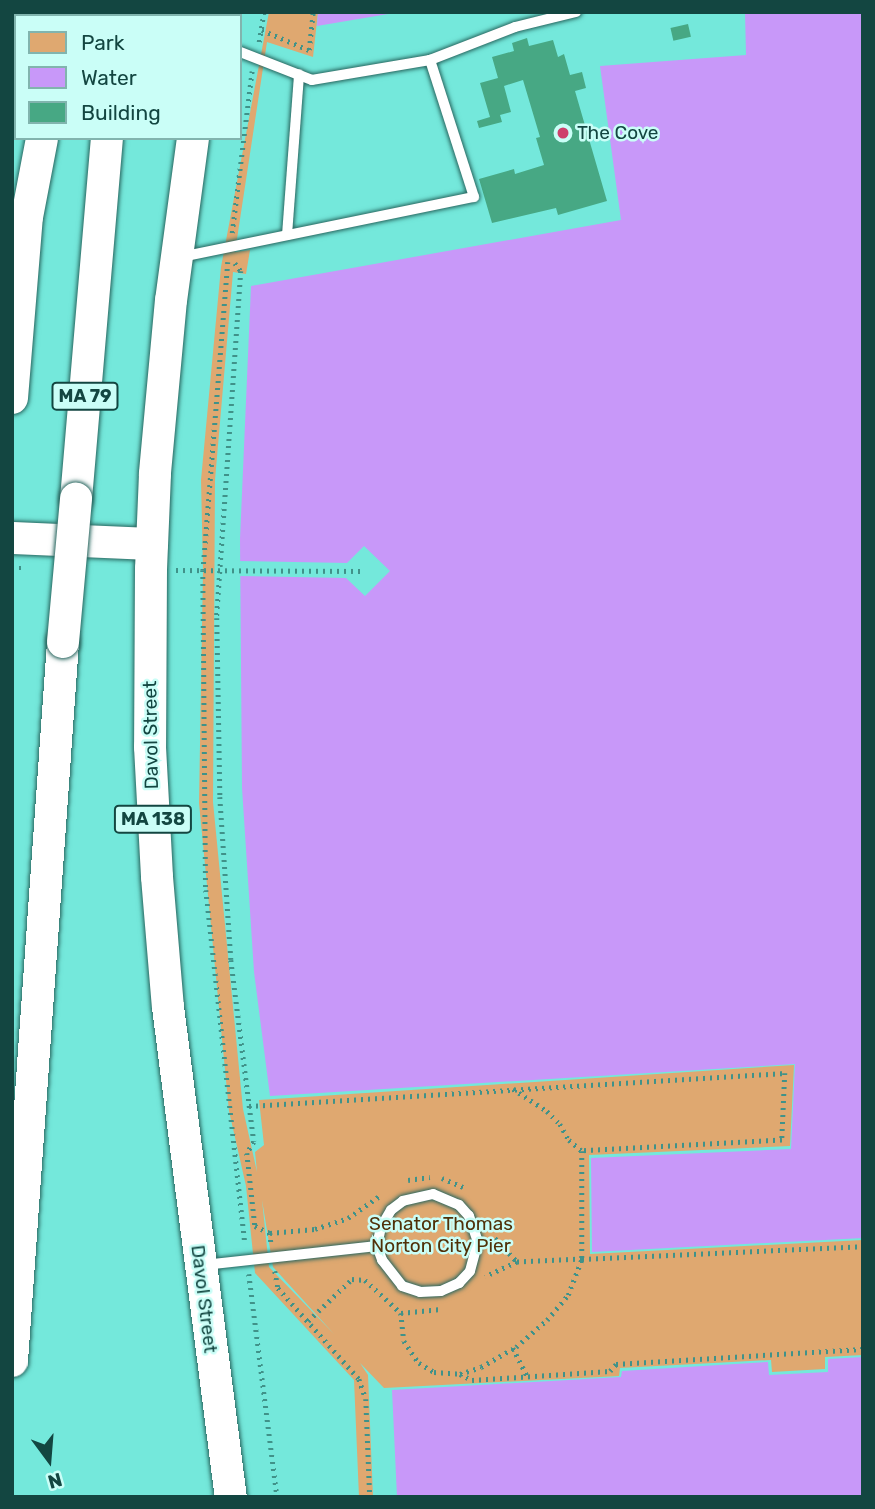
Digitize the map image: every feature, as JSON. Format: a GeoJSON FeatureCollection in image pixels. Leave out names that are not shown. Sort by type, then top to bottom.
{"type":"FeatureCollection","features":[{"type":"Feature","properties":{"kind":"highway"},"geometry":{"type":"LineString","coordinates":[[12,398],[27,217],[42,140]]}},
{"type":"Feature","properties":{"kind":"highway","name":"MA 79"},"geometry":{"type":"LineString","coordinates":[[12,1360],[63,642],[107,140]]}},
{"type":"Feature","properties":{"kind":"highway","name":"Davol Street"},"geometry":{"type":"LineString","coordinates":[[193,140],[177,257],[159,430],[152,544],[150,747],[156,877],[171,1040],[230,1497]]}},
{"type":"Feature","properties":{"kind":"highway"},"geometry":{"type":"LineString","coordinates":[[13,558],[152,544]]}},
{"type":"Feature","properties":{"kind":"lane"},"geometry":{"type":"LineString","coordinates":[[242,53],[312,79],[430,60],[515,27],[576,12]]}},
{"type":"Feature","properties":{"kind":"lane"},"geometry":{"type":"LineString","coordinates":[[177,257],[474,198],[430,60]]}},
{"type":"Feature","properties":{"kind":"lane"},"geometry":{"type":"LineString","coordinates":[[287,235],[299,74]]}},
{"type":"Feature","properties":{"kind":"lane"},"geometry":{"type":"LineString","coordinates":[[433,1194],[458,1205],[469,1216],[478,1242],[470,1271],[459,1283],[441,1291],[420,1292],[402,1286],[390,1273],[377,1246],[381,1227],[391,1210],[403,1201],[433,1194]]}},
{"type":"Feature","properties":{"kind":"lane"},"geometry":{"type":"LineString","coordinates":[[200,1266],[272,1255],[377,1246]]}},
{"type":"Feature","properties":{"kind":"path"},"geometry":{"type":"LineString","coordinates":[[264,12],[254,57],[230,248],[203,570],[206,890],[277,1497]]}},
{"type":"Feature","properties":{"kind":"path"},"geometry":{"type":"LineString","coordinates":[[262,30],[309,50],[313,12]]}},
{"type":"Feature","properties":{"kind":"path"},"geometry":{"type":"LineString","coordinates":[[241,271],[217,618],[220,797],[231,960],[254,1142],[247,1153],[255,1226],[270,1233],[278,1288],[359,1379],[364,1393],[370,1497]]}},
{"type":"Feature","properties":{"kind":"path"},"geometry":{"type":"LineString","coordinates":[[203,570],[220,568],[364,571]]}},
{"type":"Feature","properties":{"kind":"path"},"geometry":{"type":"LineString","coordinates":[[249,1106],[785,1073],[782,1140],[582,1151]]}},
{"type":"Feature","properties":{"kind":"path"},"geometry":{"type":"LineString","coordinates":[[460,1374],[481,1367],[513,1348],[547,1320],[568,1295],[582,1259],[582,1151],[547,1111],[512,1089]]}},
{"type":"Feature","properties":{"kind":"path"},"geometry":{"type":"LineString","coordinates":[[495,1238],[517,1262]]}},
{"type":"Feature","properties":{"kind":"path"},"geometry":{"type":"LineString","coordinates":[[479,1285],[485,1276],[517,1262],[863,1246]]}},
{"type":"Feature","properties":{"kind":"path"},"geometry":{"type":"LineString","coordinates":[[308,1321],[352,1279],[365,1280],[401,1313],[404,1341],[419,1363],[434,1372],[460,1374],[472,1380],[610,1371],[616,1364],[863,1349]]}},
{"type":"Feature","properties":{"kind":"path"},"geometry":{"type":"LineString","coordinates":[[401,1313],[446,1308]]}},
{"type":"Feature","properties":{"kind":"path"},"geometry":{"type":"LineString","coordinates":[[513,1348],[528,1377]]}},
{"type":"Feature","properties":{"kind":"green space","name":"Senator Thomas Norton City Pier"},"geometry":{"type":"Polygon","coordinates":[[[269,12],[318,12],[313,57],[267,42],[235,252],[250,250],[246,274],[233,272],[215,480],[213,802],[243,1109],[257,1172],[255,1152],[264,1145],[259,1100],[794,1065],[790,1146],[589,1155],[590,1254],[863,1240],[863,1355],[825,1357],[825,1369],[772,1372],[771,1360],[620,1368],[619,1376],[384,1388],[360,1363],[368,1375],[373,1497],[359,1497],[354,1380],[255,1273],[246,1186],[229,1111],[199,803],[203,570],[201,480],[221,267],[269,12]],[[262,1200],[269,1267],[334,1334],[273,1267],[262,1200]]]}},
{"type":"Feature","properties":{"kind":"water"},"geometry":{"type":"Polygon","coordinates":[[[318,12],[400,12],[317,26],[318,12]]]}},
{"type":"Feature","properties":{"kind":"water"},"geometry":{"type":"Polygon","coordinates":[[[745,12],[863,12],[863,1238],[592,1252],[591,1158],[791,1149],[795,1064],[270,1096],[254,972],[242,788],[240,539],[251,286],[621,220],[600,66],[746,55],[745,12]]]}},
{"type":"Feature","properties":{"kind":"water"},"geometry":{"type":"Polygon","coordinates":[[[863,1357],[863,1497],[397,1497],[392,1390],[621,1377],[622,1371],[768,1362],[769,1375],[828,1372],[828,1359],[863,1357]]]}},
{"type":"Feature","properties":{"kind":"pier"},"geometry":{"type":"Polygon","coordinates":[[[364,546],[390,571],[365,596],[346,578],[236,576],[236,561],[347,563],[364,546]]]}},
{"type":"Feature","properties":{"kind":"building"},"geometry":{"type":"Polygon","coordinates":[[[688,24],[691,37],[673,41],[670,28],[688,24]]]}},
{"type":"Feature","properties":{"kind":"building","name":"The Cove"},"geometry":{"type":"Polygon","coordinates":[[[527,38],[529,46],[553,40],[558,57],[564,54],[570,75],[582,72],[586,88],[575,91],[607,201],[558,215],[556,208],[492,223],[479,179],[514,169],[515,174],[544,165],[536,138],[540,137],[523,80],[504,86],[511,112],[500,115],[502,122],[479,128],[477,121],[490,117],[480,83],[498,78],[492,57],[514,51],[512,43],[527,38]]]}},
{"type":"Feature","properties":{"kind":"place","name":"The Cove"},"geometry":{"type":"Point","coordinates":[563,133]}}]}
